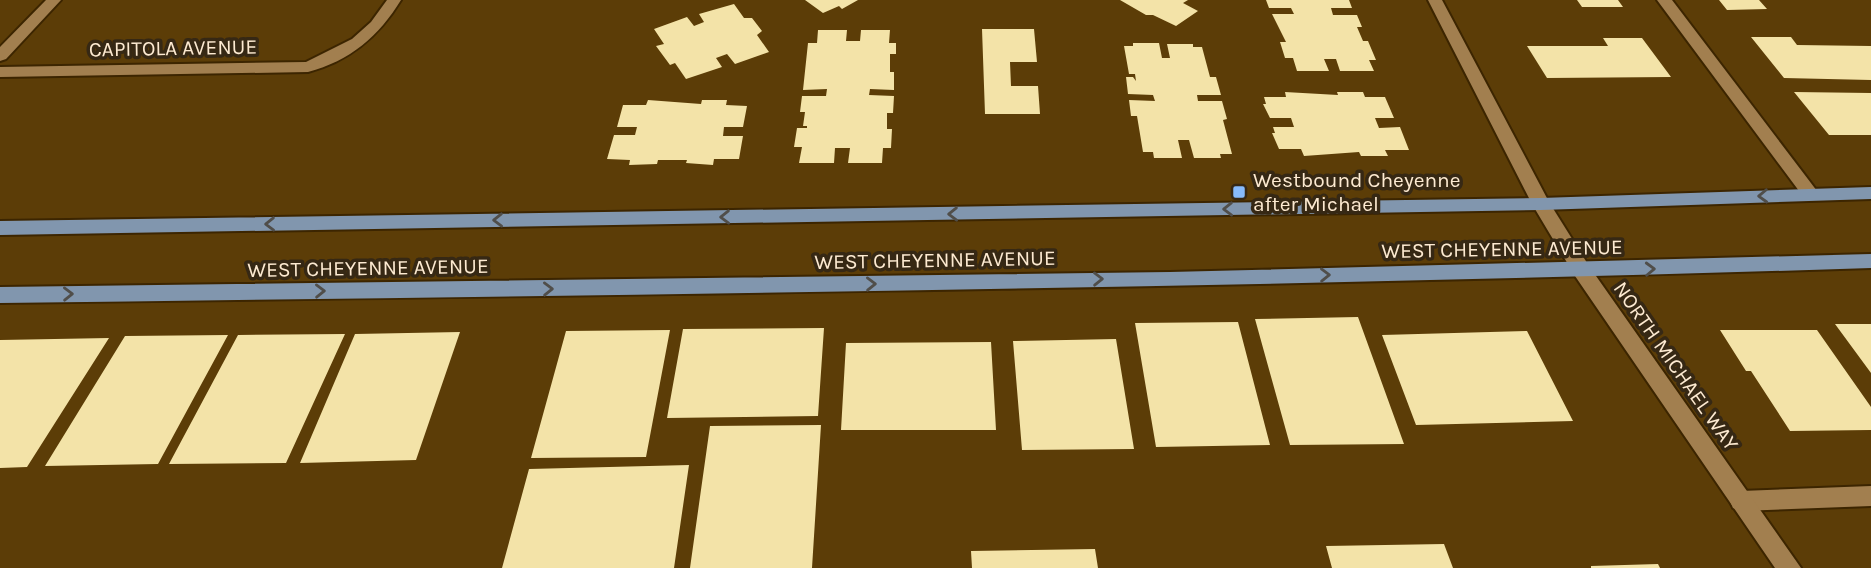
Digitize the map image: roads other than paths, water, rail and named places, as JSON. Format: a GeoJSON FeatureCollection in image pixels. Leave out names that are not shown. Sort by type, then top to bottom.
{"type":"FeatureCollection","features":[{"type":"Feature","properties":{"kind":"main road"},"geometry":{"type":"LineString","coordinates":[[0,228],[1541,204],[1871,193]]}},
{"type":"Feature","properties":{"kind":"main road","name":"WEST CHEYENNE AVENUE"},"geometry":{"type":"LineString","coordinates":[[0,295],[1582,271],[1871,261]]}},
{"type":"Feature","properties":{"kind":"street"},"geometry":{"type":"LineString","coordinates":[[0,56],[54,0]]}},
{"type":"Feature","properties":{"kind":"street","name":"CAPITOLA AVENUE"},"geometry":{"type":"LineString","coordinates":[[0,72],[308,66],[345,53],[379,25],[394,0]]}},
{"type":"Feature","properties":{"kind":"street","name":"NORTH MICHAEL WAY"},"geometry":{"type":"LineString","coordinates":[[1435,0],[1541,204],[1582,271],[1789,568]]}},
{"type":"Feature","properties":{"kind":"street"},"geometry":{"type":"LineString","coordinates":[[1664,0],[1811,195]]}},
{"type":"Feature","properties":{"kind":"street"},"geometry":{"type":"LineString","coordinates":[[1741,500],[1871,496]]}},
{"type":"Feature","properties":{"kind":"place","name":"Westbound Cheyenne after Michael"},"geometry":{"type":"Point","coordinates":[1239,192]}}]}
